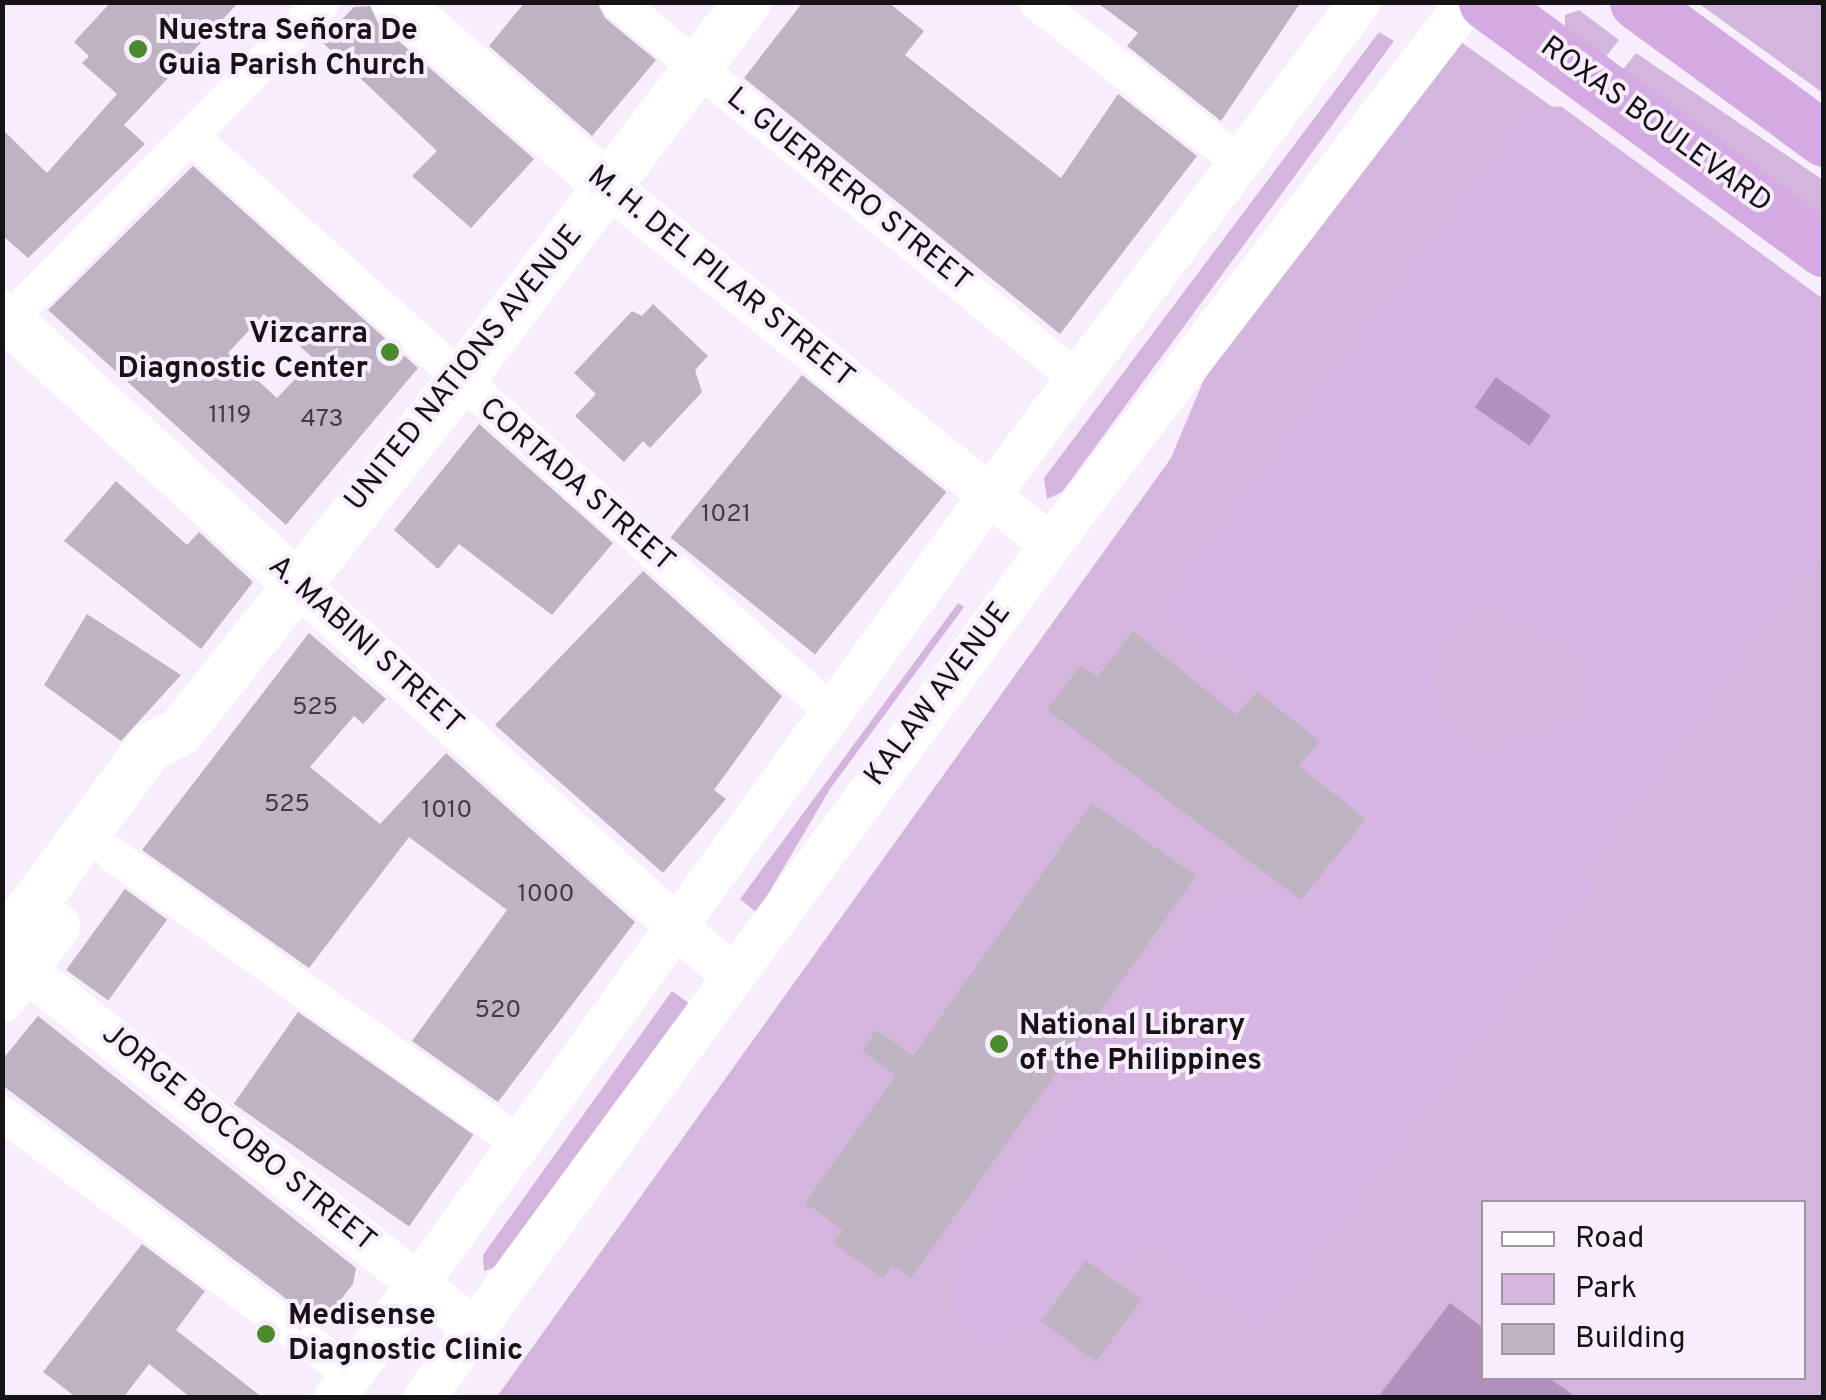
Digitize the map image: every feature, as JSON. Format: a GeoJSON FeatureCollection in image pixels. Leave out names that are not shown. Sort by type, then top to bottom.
{"type":"FeatureCollection","features":[{"type":"Feature","properties":{"kind":"highway","name":"ROXAS BOULEVARD"},"geometry":{"type":"LineString","coordinates":[[1486,2],[1824,250]]}},
{"type":"Feature","properties":{"kind":"highway"},"geometry":{"type":"LineString","coordinates":[[1637,2],[1824,138]]}},
{"type":"Feature","properties":{"kind":"main road","name":"M. H. DEL PILAR STREET"},"geometry":{"type":"LineString","coordinates":[[396,2],[610,188]]}},
{"type":"Feature","properties":{"kind":"main road","name":"UNITED NATIONS AVENUE"},"geometry":{"type":"LineString","coordinates":[[8,966],[151,746],[179,733],[292,581],[459,382],[610,188],[747,2]]}},
{"type":"Feature","properties":{"kind":"main road","name":"A. MABINI STREET"},"geometry":{"type":"LineString","coordinates":[[4,320],[292,581]]}},
{"type":"Feature","properties":{"kind":"main road","name":"UNITED NATIONS AVENUE"},"geometry":{"type":"LineString","coordinates":[[8,966],[112,854],[176,765],[179,733]]}},
{"type":"Feature","properties":{"kind":"street"},"geometry":{"type":"LineString","coordinates":[[4,320],[321,2]]}},
{"type":"Feature","properties":{"kind":"street","name":"L. GUERRERO STREET"},"geometry":{"type":"LineString","coordinates":[[618,2],[1077,379]]}},
{"type":"Feature","properties":{"kind":"street"},"geometry":{"type":"LineString","coordinates":[[1036,2],[1239,162]]}},
{"type":"Feature","properties":{"kind":"street"},"geometry":{"type":"LineString","coordinates":[[2,1114],[343,1386],[988,497],[1360,2]]}},
{"type":"Feature","properties":{"kind":"street","name":"KALAW AVENUE"},"geometry":{"type":"LineString","coordinates":[[424,1398],[731,974],[1051,545],[1467,2]]}},
{"type":"Feature","properties":{"kind":"street","name":"CORTADA STREET"},"geometry":{"type":"LineString","coordinates":[[190,136],[459,382],[832,712]]}},
{"type":"Feature","properties":{"kind":"street","name":"M. H. DEL PILAR STREET"},"geometry":{"type":"LineString","coordinates":[[610,188],[1051,545]]}},
{"type":"Feature","properties":{"kind":"street","name":"A. MABINI STREET"},"geometry":{"type":"LineString","coordinates":[[292,581],[731,974]]}},
{"type":"Feature","properties":{"kind":"street"},"geometry":{"type":"LineString","coordinates":[[112,854],[519,1143]]}},
{"type":"Feature","properties":{"kind":"street","name":"JORGE BOCOBO STREET"},"geometry":{"type":"LineString","coordinates":[[8,966],[473,1328]]}},
{"type":"Feature","properties":{"kind":"green space"},"geometry":{"type":"Polygon","coordinates":[[[1698,3],[1823,3],[1823,93],[1698,3]]]}},
{"type":"Feature","properties":{"kind":"green space"},"geometry":{"type":"Polygon","coordinates":[[[1579,10],[1619,40],[1603,60],[1565,29],[1565,15],[1579,10]]]}},
{"type":"Feature","properties":{"kind":"green space"},"geometry":{"type":"Polygon","coordinates":[[[1379,32],[1394,41],[1062,492],[1047,499],[1044,478],[1379,32]]]}},
{"type":"Feature","properties":{"kind":"green space"},"geometry":{"type":"Polygon","coordinates":[[[1458,40],[1823,299],[1823,1397],[496,1398],[1171,458],[1205,377],[1458,40]]]}},
{"type":"Feature","properties":{"kind":"green space"},"geometry":{"type":"Polygon","coordinates":[[[1636,53],[1823,180],[1823,222],[1621,72],[1636,53]]]}},
{"type":"Feature","properties":{"kind":"green space"},"geometry":{"type":"Polygon","coordinates":[[[958,603],[964,607],[830,789],[757,913],[740,899],[958,603]]]}},
{"type":"Feature","properties":{"kind":"green space"},"geometry":{"type":"Polygon","coordinates":[[[672,991],[690,1004],[499,1266],[484,1271],[483,1255],[672,991]]]}},
{"type":"Feature","properties":{"kind":"shaded area"},"geometry":{"type":"Polygon","coordinates":[[[1531,105],[1562,107],[1823,299],[1823,554],[1584,876],[1596,885],[1260,1334],[1149,1245],[1115,1282],[1085,1260],[1040,1321],[990,1348],[965,1335],[951,1303],[957,1268],[1133,998],[1201,905],[1262,886],[1301,900],[1365,819],[1299,766],[1319,741],[1156,612],[1531,105]],[[1497,610],[1458,630],[1431,670],[1443,717],[1469,742],[1499,747],[1590,703],[1577,661],[1497,610]]]}},
{"type":"Feature","properties":{"kind":"shaded area"},"geometry":{"type":"Polygon","coordinates":[[[1496,377],[1551,415],[1530,446],[1475,407],[1496,377]]]}},
{"type":"Feature","properties":{"kind":"shaded area"},"geometry":{"type":"Polygon","coordinates":[[[1450,1303],[1481,1326],[1481,1380],[1552,1380],[1576,1397],[1378,1397],[1450,1303]]]}},
{"type":"Feature","properties":{"kind":"building"},"geometry":{"type":"Polygon","coordinates":[[[111,2],[239,2],[124,125],[145,144],[28,258],[2,235],[2,129],[47,173],[117,94],[82,63],[89,56],[74,42],[111,2]]]}},
{"type":"Feature","properties":{"kind":"building"},"geometry":{"type":"Polygon","coordinates":[[[525,2],[597,2],[605,18],[656,60],[592,136],[489,46],[525,2]]]}},
{"type":"Feature","properties":{"kind":"building"},"geometry":{"type":"Polygon","coordinates":[[[803,2],[888,2],[924,31],[905,55],[1061,178],[1118,94],[1197,156],[1060,334],[744,78],[803,2]]]}},
{"type":"Feature","properties":{"kind":"building"},"geometry":{"type":"Polygon","coordinates":[[[1096,2],[1301,2],[1221,121],[1127,46],[1138,33],[1096,2]]]}},
{"type":"Feature","properties":{"kind":"building"},"geometry":{"type":"Polygon","coordinates":[[[370,6],[378,23],[534,159],[471,228],[412,176],[437,151],[321,41],[354,7],[370,6]]]}},
{"type":"Feature","properties":{"kind":"building"},"geometry":{"type":"Polygon","coordinates":[[[193,166],[418,368],[286,525],[48,310],[193,166]],[[264,314],[228,353],[277,398],[314,359],[264,314]]]}},
{"type":"Feature","properties":{"kind":"building"},"geometry":{"type":"Polygon","coordinates":[[[653,304],[708,356],[695,370],[702,392],[650,448],[643,441],[624,462],[575,416],[596,394],[574,373],[632,311],[642,316],[653,304]]]}},
{"type":"Feature","properties":{"kind":"building"},"geometry":{"type":"Polygon","coordinates":[[[802,375],[947,492],[815,654],[670,537],[802,375]]]}},
{"type":"Feature","properties":{"kind":"building"},"geometry":{"type":"Polygon","coordinates":[[[479,424],[613,543],[552,615],[459,544],[438,569],[394,530],[479,424]]]}},
{"type":"Feature","properties":{"kind":"building"},"geometry":{"type":"Polygon","coordinates":[[[116,481],[187,545],[199,532],[253,582],[201,649],[64,541],[116,481]]]}},
{"type":"Feature","properties":{"kind":"building"},"geometry":{"type":"Polygon","coordinates":[[[643,571],[782,696],[714,790],[726,799],[663,873],[495,725],[643,571]]]}},
{"type":"Feature","properties":{"kind":"building"},"geometry":{"type":"Polygon","coordinates":[[[87,614],[181,675],[121,741],[44,685],[87,614]]]}},
{"type":"Feature","properties":{"kind":"building"},"geometry":{"type":"Polygon","coordinates":[[[1133,631],[1236,715],[1257,692],[1320,741],[1299,766],[1366,819],[1301,900],[1047,710],[1081,665],[1097,677],[1133,631]]]}},
{"type":"Feature","properties":{"kind":"building"},"geometry":{"type":"Polygon","coordinates":[[[309,633],[386,699],[363,724],[354,716],[310,767],[380,824],[446,753],[635,922],[498,1102],[412,1041],[507,910],[409,837],[309,968],[142,850],[309,633]]]}},
{"type":"Feature","properties":{"kind":"building","name":"National Library of the Philippines"},"geometry":{"type":"Polygon","coordinates":[[[1092,803],[1196,876],[911,1278],[892,1265],[883,1278],[833,1243],[843,1230],[805,1203],[896,1075],[862,1051],[876,1030],[913,1056],[1092,803]]]}},
{"type":"Feature","properties":{"kind":"building"},"geometry":{"type":"Polygon","coordinates":[[[125,889],[167,920],[108,1000],[66,970],[125,889]]]}},
{"type":"Feature","properties":{"kind":"building"},"geometry":{"type":"Polygon","coordinates":[[[298,1012],[473,1135],[409,1226],[234,1104],[298,1012]]]}},
{"type":"Feature","properties":{"kind":"building"},"geometry":{"type":"Polygon","coordinates":[[[38,1016],[356,1268],[353,1284],[321,1325],[2,1085],[2,1060],[38,1016]]]}},
{"type":"Feature","properties":{"kind":"building"},"geometry":{"type":"Polygon","coordinates":[[[142,1244],[205,1291],[176,1330],[263,1398],[191,1398],[149,1364],[123,1398],[77,1398],[43,1372],[142,1244]]]}},
{"type":"Feature","properties":{"kind":"building"},"geometry":{"type":"Polygon","coordinates":[[[1086,1260],[1141,1300],[1096,1361],[1041,1321],[1086,1260]]]}},
{"type":"Feature","properties":{"kind":"place","name":"Nuestra Señora De Guia Parish Church"},"geometry":{"type":"Point","coordinates":[138,49]}},
{"type":"Feature","properties":{"kind":"place","name":"Vizcarra Diagnostic Center"},"geometry":{"type":"Point","coordinates":[390,352]}},
{"type":"Feature","properties":{"kind":"place","name":"National Library of the Philippines"},"geometry":{"type":"Point","coordinates":[999,1044]}},
{"type":"Feature","properties":{"kind":"place","name":"Medisense Diagnostic Clinic"},"geometry":{"type":"Point","coordinates":[266,1334]}}]}
